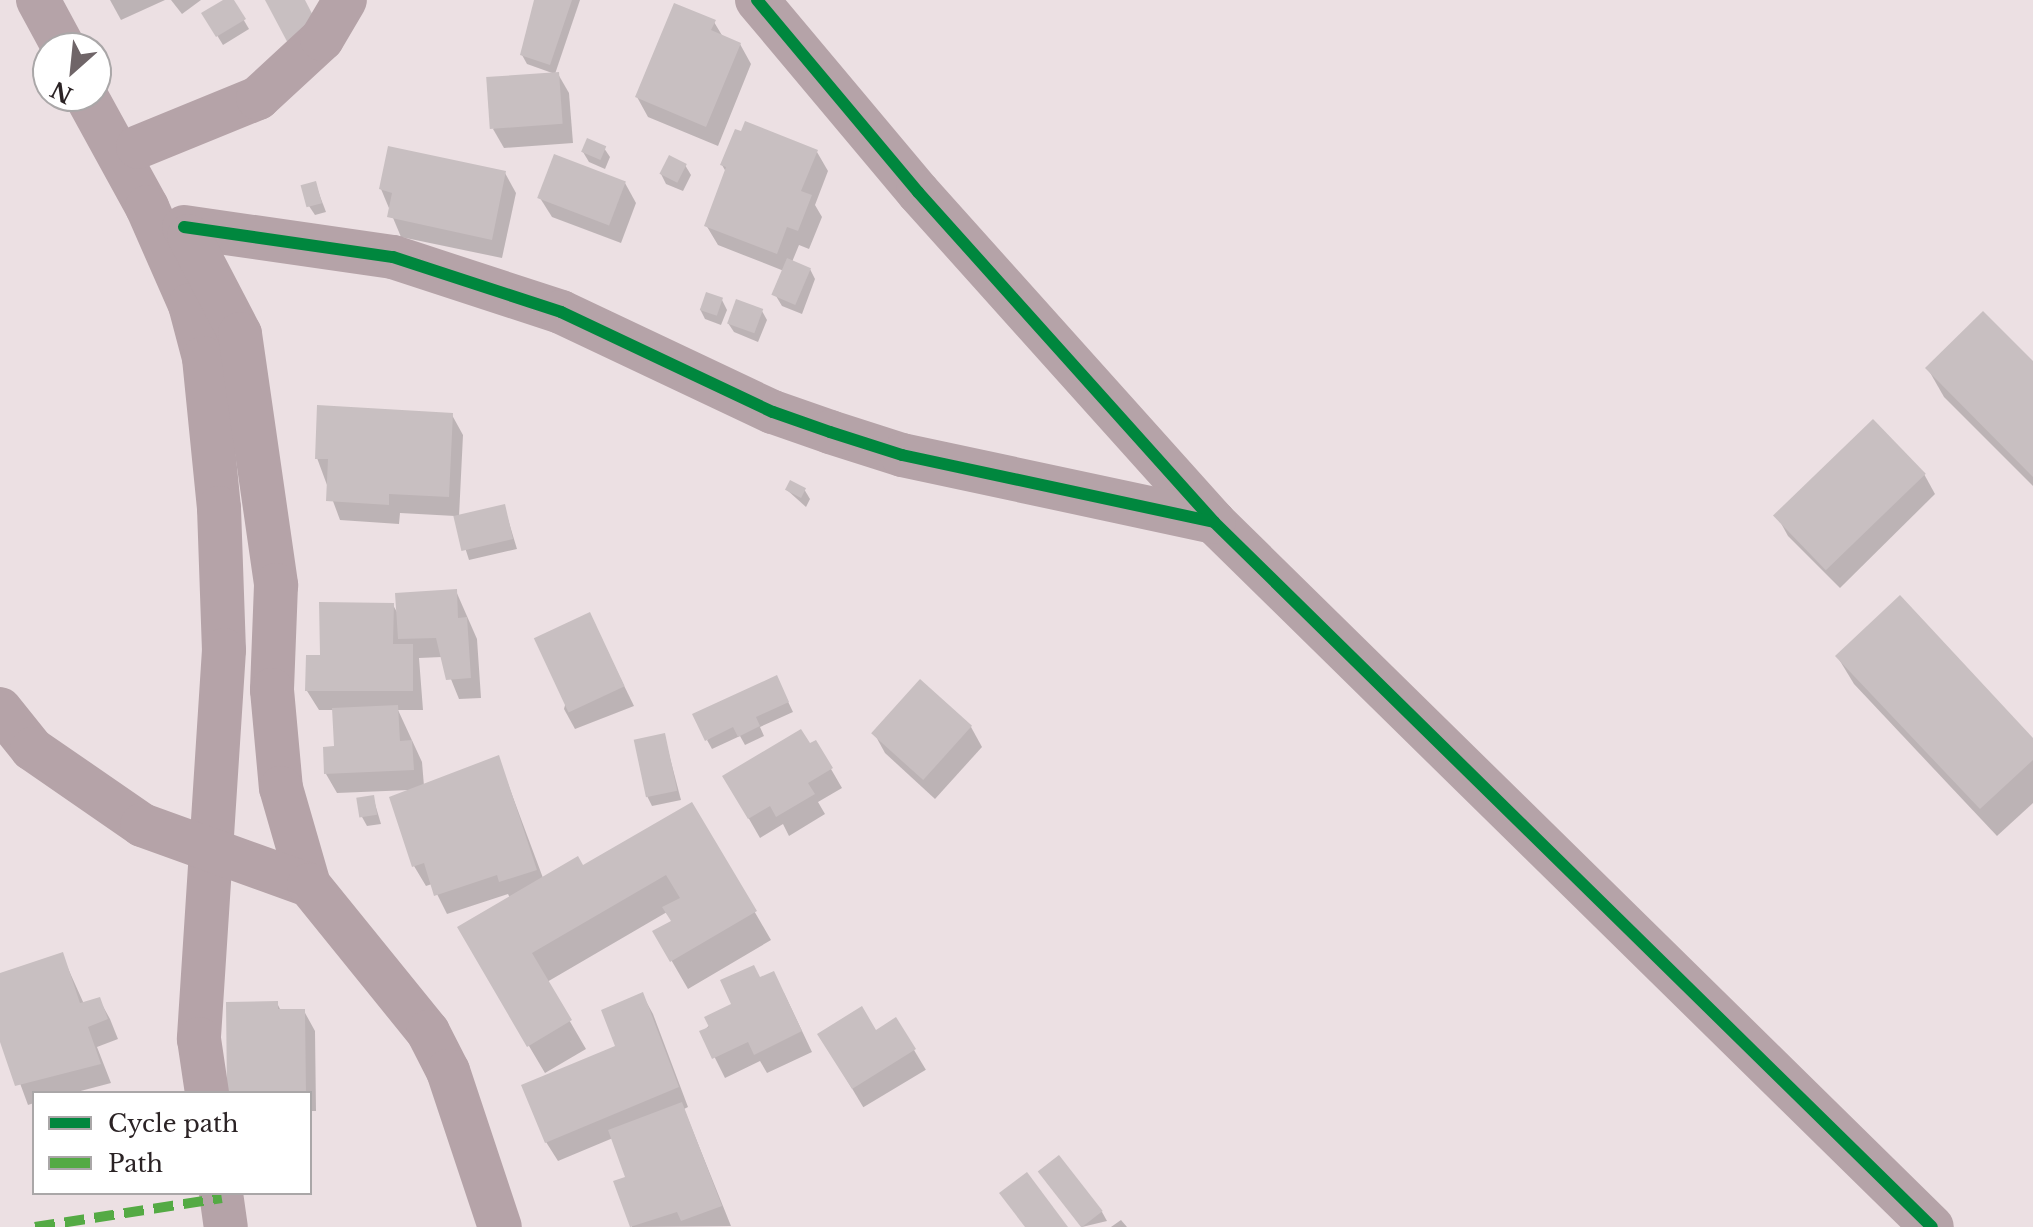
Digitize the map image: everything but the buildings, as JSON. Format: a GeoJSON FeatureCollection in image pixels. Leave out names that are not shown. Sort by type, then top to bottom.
{"type":"FeatureCollection","features":[{"type":"Feature","properties":{"kind":"street"},"geometry":{"type":"LineString","coordinates":[[38,0],[55,32]]}},
{"type":"Feature","properties":{"kind":"street"},"geometry":{"type":"LineString","coordinates":[[138,147],[258,98],[322,39],[345,0]]}},
{"type":"Feature","properties":{"kind":"street"},"geometry":{"type":"LineString","coordinates":[[757,0],[918,192],[1214,522],[1932,1227]]}},
{"type":"Feature","properties":{"kind":"street"},"geometry":{"type":"LineString","coordinates":[[95,112],[147,207],[190,305],[204,358],[219,508],[224,650],[199,1039],[207,1091]]}},
{"type":"Feature","properties":{"kind":"street"},"geometry":{"type":"LineString","coordinates":[[110,112],[138,147],[240,334],[276,585],[272,690],[281,788],[309,885],[428,1032],[448,1071],[500,1227]]}},
{"type":"Feature","properties":{"kind":"street"},"geometry":{"type":"LineString","coordinates":[[184,227],[393,257],[561,312],[773,412],[830,432],[902,455],[1214,522]]}},
{"type":"Feature","properties":{"kind":"street"},"geometry":{"type":"LineString","coordinates":[[0,709],[32,749],[142,825],[309,885]]}},
{"type":"Feature","properties":{"kind":"street"},"geometry":{"type":"LineString","coordinates":[[221,1195],[226,1227]]}},
{"type":"Feature","properties":{"kind":"marked path"},"geometry":{"type":"LineString","coordinates":[[35,1227],[222,1198]]}},
{"type":"Feature","properties":{"kind":"cycle path"},"geometry":{"type":"LineString","coordinates":[[757,0],[918,192],[1214,522],[1932,1227]]}},
{"type":"Feature","properties":{"kind":"cycle path"},"geometry":{"type":"LineString","coordinates":[[184,227],[393,257],[561,312],[773,412],[830,432],[902,455],[1214,522]]}}]}
